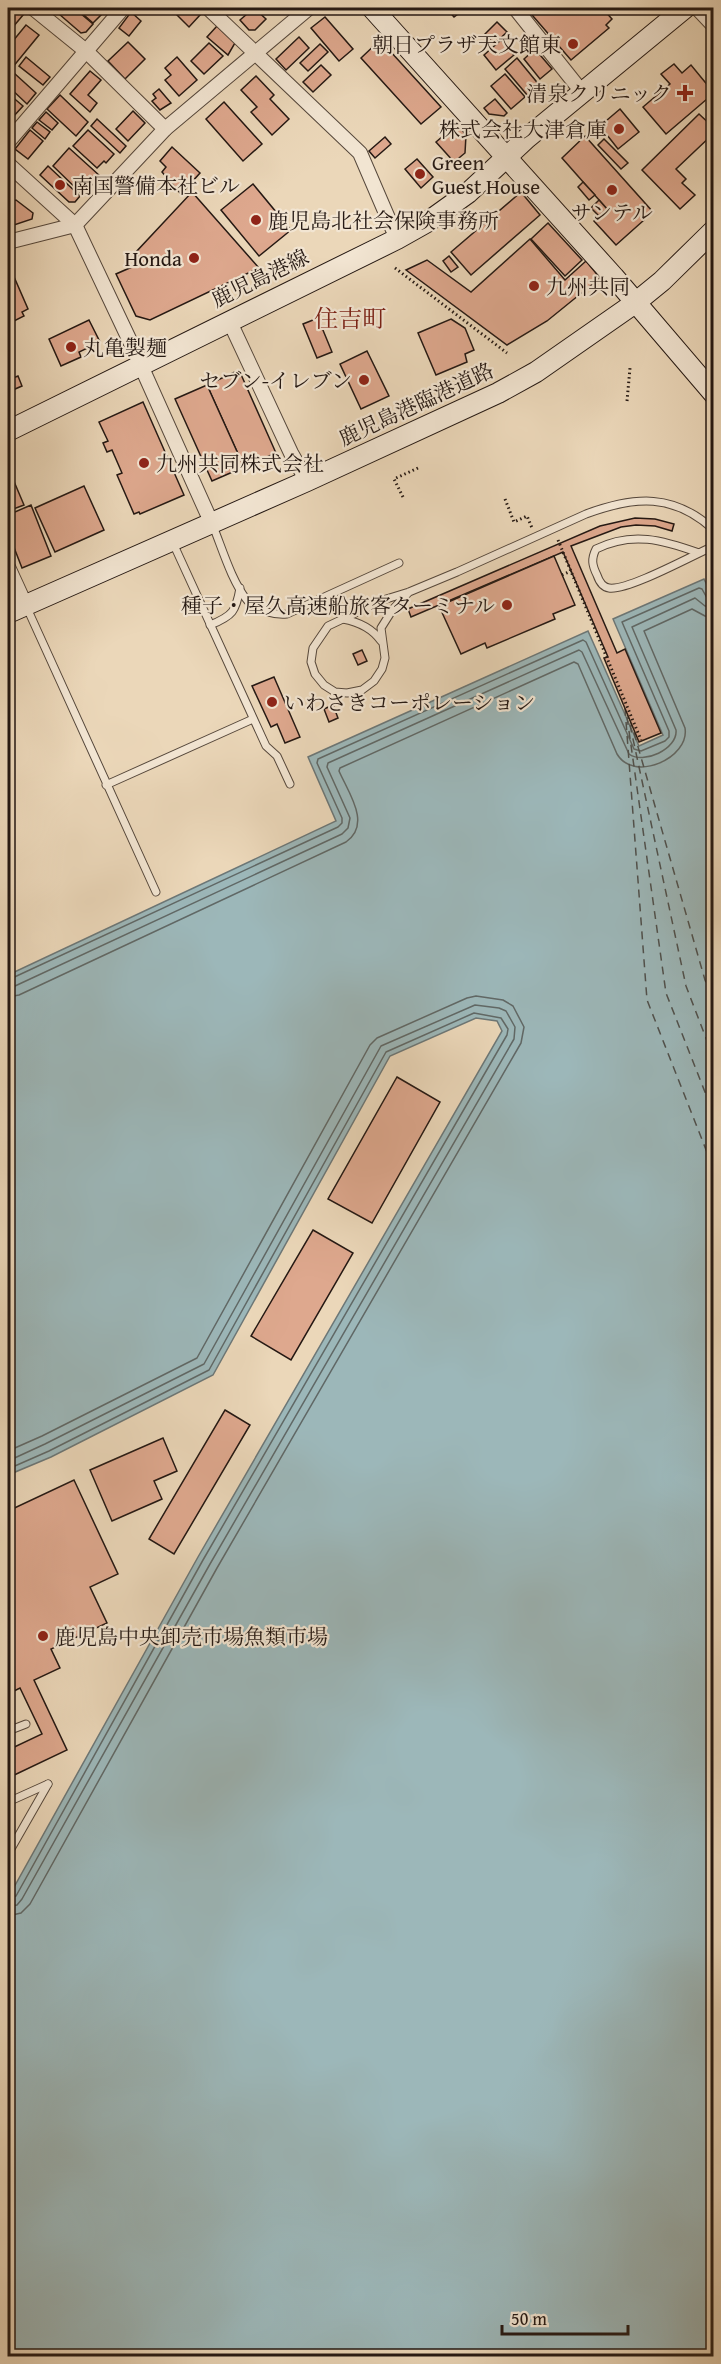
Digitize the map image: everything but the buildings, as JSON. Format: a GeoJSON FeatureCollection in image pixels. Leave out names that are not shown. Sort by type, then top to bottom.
{"type":"FeatureCollection","features":[{"type":"Feature","properties":{"kind":"street"},"geometry":{"type":"LineString","coordinates":[[33,8],[86,51],[165,129]]}},
{"type":"Feature","properties":{"kind":"street"},"geometry":{"type":"LineString","coordinates":[[8,142],[123,8]]}},
{"type":"Feature","properties":{"kind":"street"},"geometry":{"type":"LineString","coordinates":[[208,8],[360,153],[397,239]]}},
{"type":"Feature","properties":{"kind":"street"},"geometry":{"type":"LineString","coordinates":[[8,242],[75,225],[165,129],[309,8]]}},
{"type":"Feature","properties":{"kind":"street"},"geometry":{"type":"LineString","coordinates":[[372,8],[714,394]]}},
{"type":"Feature","properties":{"kind":"street"},"geometry":{"type":"LineString","coordinates":[[515,8],[582,92]]}},
{"type":"Feature","properties":{"kind":"street","name":"鹿児島港線"},"geometry":{"type":"LineString","coordinates":[[8,431],[397,239],[450,207],[582,92],[685,8]]}},
{"type":"Feature","properties":{"kind":"street"},"geometry":{"type":"LineString","coordinates":[[697,8],[714,26]]}},
{"type":"Feature","properties":{"kind":"street"},"geometry":{"type":"LineString","coordinates":[[8,164],[75,225],[141,364],[212,524]]}},
{"type":"Feature","properties":{"kind":"street","name":"鹿児島港臨港道路"},"geometry":{"type":"LineString","coordinates":[[16,609],[212,524],[498,393],[536,372],[635,303],[662,281],[714,230]]}},
{"type":"Feature","properties":{"kind":"street"},"geometry":{"type":"LineString","coordinates":[[229,320],[291,453],[307,481]]}},
{"type":"Feature","properties":{"kind":"street"},"geometry":{"type":"LineString","coordinates":[[8,567],[16,609]]}},
{"type":"Feature","properties":{"kind":"lane"},"geometry":{"type":"LineString","coordinates":[[409,592],[393,609],[381,628],[385,658],[382,669],[374,681],[362,690],[347,693],[335,692],[324,685],[315,674],[311,662],[313,648],[328,626],[553,527],[607,506],[636,501],[666,502],[698,515],[714,530]]}},
{"type":"Feature","properties":{"kind":"lane"},"geometry":{"type":"LineString","coordinates":[[212,524],[248,601],[255,607],[276,615],[287,614],[399,563]]}},
{"type":"Feature","properties":{"kind":"lane"},"geometry":{"type":"LineString","coordinates":[[699,553],[663,540],[632,537],[596,549],[592,557],[592,565],[600,582],[606,588],[618,588],[680,563],[714,546]]}},
{"type":"Feature","properties":{"kind":"lane"},"geometry":{"type":"LineString","coordinates":[[172,540],[266,746],[276,756],[290,784]]}},
{"type":"Feature","properties":{"kind":"lane"},"geometry":{"type":"LineString","coordinates":[[210,625],[232,614],[237,605],[240,588]]}},
{"type":"Feature","properties":{"kind":"lane"},"geometry":{"type":"LineString","coordinates":[[16,609],[106,785],[156,892]]}},
{"type":"Feature","properties":{"kind":"lane"},"geometry":{"type":"LineString","coordinates":[[343,619],[363,625],[375,633],[382,644]]}},
{"type":"Feature","properties":{"kind":"lane"},"geometry":{"type":"LineString","coordinates":[[106,785],[253,719]]}},
{"type":"Feature","properties":{"kind":"lane"},"geometry":{"type":"LineString","coordinates":[[8,1731],[26,1724]]}},
{"type":"Feature","properties":{"kind":"lane"},"geometry":{"type":"LineString","coordinates":[[8,1802],[48,1784],[8,1854]]}},
{"type":"Feature","properties":{"kind":"path"},"geometry":{"type":"LineString","coordinates":[[395,268],[507,353]]}},
{"type":"Feature","properties":{"kind":"path"},"geometry":{"type":"LineString","coordinates":[[627,401],[630,368]]}},
{"type":"Feature","properties":{"kind":"path"},"geometry":{"type":"LineString","coordinates":[[403,497],[394,479],[418,468]]}},
{"type":"Feature","properties":{"kind":"path"},"geometry":{"type":"LineString","coordinates":[[505,499],[514,522],[527,516]]}},
{"type":"Feature","properties":{"kind":"path"},"geometry":{"type":"LineString","coordinates":[[553,527],[641,740]]}},
{"type":"Feature","properties":{"kind":"path"},"geometry":{"type":"LineString","coordinates":[[562,575],[571,571]]}},
{"type":"Feature","properties":{"kind":"water"},"geometry":{"type":"Polygon","coordinates":[[[704,579],[714,600],[713,2356],[8,2356],[8,1898],[198,1557],[502,1031],[497,1021],[476,1018],[390,1056],[213,1375],[51,1457],[8,1475],[8,975],[336,821],[308,757],[588,631],[639,746],[663,735],[613,619],[704,579]]]}},
{"type":"Feature","properties":{"kind":"ferry route"},"geometry":{"type":"LineString","coordinates":[[625,708],[647,1000],[714,1170]]}},
{"type":"Feature","properties":{"kind":"ferry route"},"geometry":{"type":"LineString","coordinates":[[627,711],[686,986],[714,1059]]}},
{"type":"Feature","properties":{"kind":"ferry route"},"geometry":{"type":"LineString","coordinates":[[627,717],[666,993],[714,1115]]}},
{"type":"Feature","properties":{"kind":"ferry route"},"geometry":{"type":"LineString","coordinates":[[630,719],[705,980],[714,1002]]}},
{"type":"Feature","properties":{"kind":"place","name":"朝日プラザ天文館東"},"geometry":{"type":"Point","coordinates":[573,44]}},
{"type":"Feature","properties":{"kind":"place","name":"清泉クリニック"},"geometry":{"type":"Point","coordinates":[685,93]}},
{"type":"Feature","properties":{"kind":"place","name":"株式会社大津倉庫"},"geometry":{"type":"Point","coordinates":[619,129]}},
{"type":"Feature","properties":{"kind":"place","name":"Green Guest House"},"geometry":{"type":"Point","coordinates":[420,174]}},
{"type":"Feature","properties":{"kind":"place","name":"南国警備本社ビル"},"geometry":{"type":"Point","coordinates":[60,185]}},
{"type":"Feature","properties":{"kind":"place","name":"サンテル"},"geometry":{"type":"Point","coordinates":[612,190]}},
{"type":"Feature","properties":{"kind":"place","name":"鹿児島北社会保険事務所"},"geometry":{"type":"Point","coordinates":[256,220]}},
{"type":"Feature","properties":{"kind":"place","name":"Honda"},"geometry":{"type":"Point","coordinates":[194,258]}},
{"type":"Feature","properties":{"kind":"place","name":"九州共同"},"geometry":{"type":"Point","coordinates":[534,286]}},
{"type":"Feature","properties":{"kind":"place","name":"丸亀製麺"},"geometry":{"type":"Point","coordinates":[71,347]}},
{"type":"Feature","properties":{"kind":"place","name":"セブン-イレブン"},"geometry":{"type":"Point","coordinates":[364,380]}},
{"type":"Feature","properties":{"kind":"place","name":"九州共同株式会社"},"geometry":{"type":"Point","coordinates":[144,463]}},
{"type":"Feature","properties":{"kind":"place","name":"種子・屋久高速船旅客ターミナル"},"geometry":{"type":"Point","coordinates":[507,605]}},
{"type":"Feature","properties":{"kind":"place","name":"いわさきコーポレーション"},"geometry":{"type":"Point","coordinates":[272,702]}},
{"type":"Feature","properties":{"kind":"place","name":"鹿児島中央卸売市場魚類市場"},"geometry":{"type":"Point","coordinates":[43,1636]}},
{"type":"Feature","properties":{"kind":"district","name":"住吉町"},"geometry":{"type":"Point","coordinates":[350,318]}}]}
